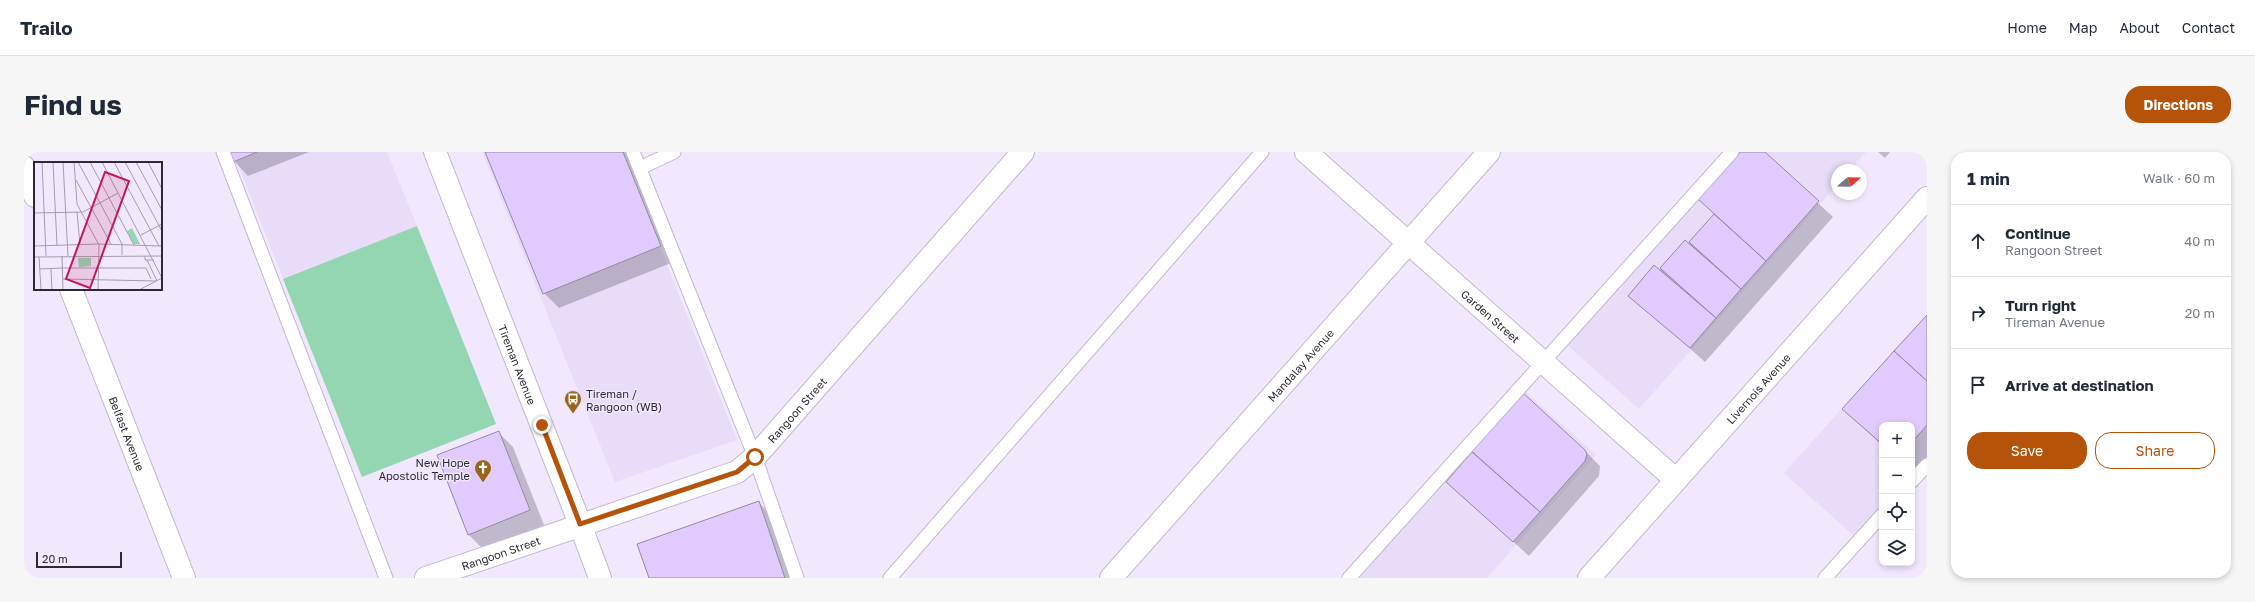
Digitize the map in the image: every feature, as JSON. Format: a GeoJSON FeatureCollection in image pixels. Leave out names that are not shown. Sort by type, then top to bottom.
{"type":"FeatureCollection","features":[{"type":"Feature","properties":{"kind":"street","name":"Tireman Avenue"},"geometry":{"type":"LineString","coordinates":[[435,152],[600,578]]}},
{"type":"Feature","properties":{"kind":"street","name":"Rangoon Street"},"geometry":{"type":"LineString","coordinates":[[426,578],[580,524],[737,472],[755,457],[1023,152]]}},
{"type":"Feature","properties":{"kind":"street","name":"Garden Street"},"geometry":{"type":"LineString","coordinates":[[1306,152],[1676,480]]}},
{"type":"Feature","properties":{"kind":"street","name":"Mandalay Avenue"},"geometry":{"type":"LineString","coordinates":[[1111,578],[1489,152]]}},
{"type":"Feature","properties":{"kind":"street"},"geometry":{"type":"LineString","coordinates":[[24,167],[34,193]]}},
{"type":"Feature","properties":{"kind":"street","name":"Livernois Avenue"},"geometry":{"type":"LineString","coordinates":[[1589,578],[1927,198]]}},
{"type":"Feature","properties":{"kind":"street","name":"Belfast Avenue"},"geometry":{"type":"LineString","coordinates":[[71,290],[184,578]]}},
{"type":"Feature","properties":{"kind":"lane"},"geometry":{"type":"LineString","coordinates":[[223,152],[386,578]]}},
{"type":"Feature","properties":{"kind":"lane"},"geometry":{"type":"LineString","coordinates":[[633,152],[755,457],[797,578]]}},
{"type":"Feature","properties":{"kind":"lane"},"geometry":{"type":"LineString","coordinates":[[640,168],[674,152]]}},
{"type":"Feature","properties":{"kind":"lane"},"geometry":{"type":"LineString","coordinates":[[890,578],[1262,152]]}},
{"type":"Feature","properties":{"kind":"lane"},"geometry":{"type":"LineString","coordinates":[[1349,578],[1732,152]]}},
{"type":"Feature","properties":{"kind":"lane"},"geometry":{"type":"LineString","coordinates":[[1915,478],[1927,465]]}},
{"type":"Feature","properties":{"kind":"lane"},"geometry":{"type":"LineString","coordinates":[[1825,578],[1879,518]]}},
{"type":"Feature","properties":{"kind":"shaded area"},"geometry":{"type":"Polygon","coordinates":[[[233,152],[387,152],[417,226],[283,279],[233,152]]]}},
{"type":"Feature","properties":{"kind":"shaded area"},"geometry":{"type":"Polygon","coordinates":[[[482,152],[622,152],[737,440],[615,482],[482,152]]]}},
{"type":"Feature","properties":{"kind":"shaded area"},"geometry":{"type":"Polygon","coordinates":[[[1736,152],[1866,152],[1855,164],[1831,164],[1831,192],[1639,409],[1566,344],[1736,152]]]}},
{"type":"Feature","properties":{"kind":"shaded area"},"geometry":{"type":"Polygon","coordinates":[[[1927,314],[1927,459],[1915,473],[1915,422],[1879,422],[1879,512],[1856,538],[1784,473],[1927,314]]]}},
{"type":"Feature","properties":{"kind":"shaded area"},"geometry":{"type":"Polygon","coordinates":[[[1525,391],[1596,455],[1487,578],[1358,578],[1525,391]]]}},
{"type":"Feature","properties":{"kind":"green space"},"geometry":{"type":"Polygon","coordinates":[[[417,226],[496,424],[362,477],[283,279],[417,226]]]}},
{"type":"Feature","properties":{"kind":"building"},"geometry":{"type":"Polygon","coordinates":[[[229,152],[257,152],[233,162],[229,152]]]}},
{"type":"Feature","properties":{"kind":"building"},"geometry":{"type":"Polygon","coordinates":[[[485,152],[623,152],[661,246],[543,294],[485,152]]]}},
{"type":"Feature","properties":{"kind":"building"},"geometry":{"type":"Polygon","coordinates":[[[1740,152],[1765,152],[1819,201],[1766,261],[1698,199],[1740,152]]]}},
{"type":"Feature","properties":{"kind":"building"},"geometry":{"type":"Polygon","coordinates":[[[1714,214],[1766,261],[1741,289],[1689,242],[1714,214]]]}},
{"type":"Feature","properties":{"kind":"building"},"geometry":{"type":"Polygon","coordinates":[[[1685,240],[1741,289],[1716,318],[1660,268],[1685,240]]]}},
{"type":"Feature","properties":{"kind":"building"},"geometry":{"type":"Polygon","coordinates":[[[1654,265],[1716,318],[1690,348],[1628,296],[1654,265]]]}},
{"type":"Feature","properties":{"kind":"building"},"geometry":{"type":"Polygon","coordinates":[[[1927,315],[1927,381],[1894,351],[1927,315]]]}},
{"type":"Feature","properties":{"kind":"building"},"geometry":{"type":"Polygon","coordinates":[[[1894,351],[1927,381],[1927,425],[1915,439],[1915,422],[1879,422],[1879,441],[1842,409],[1894,351]]]}},
{"type":"Feature","properties":{"kind":"building"},"geometry":{"type":"Polygon","coordinates":[[[1521,391],[1585,450],[1587,454],[1585,461],[1540,512],[1469,449],[1521,391]]]}},
{"type":"Feature","properties":{"kind":"building","name":"New Hope Apostolic Temple"},"geometry":{"type":"Polygon","coordinates":[[[499,431],[530,510],[468,535],[437,455],[499,431]]]}},
{"type":"Feature","properties":{"kind":"building"},"geometry":{"type":"Polygon","coordinates":[[[1472,452],[1540,512],[1513,542],[1446,482],[1472,452]]]}},
{"type":"Feature","properties":{"kind":"building"},"geometry":{"type":"Polygon","coordinates":[[[759,501],[785,578],[649,578],[637,544],[759,501]]]}},
{"type":"Feature","properties":{"kind":"place","name":"Tireman / Rangoon (WB)"},"geometry":{"type":"Point","coordinates":[573,414]}},
{"type":"Feature","properties":{"kind":"place","name":"New Hope Apostolic Temple"},"geometry":{"type":"Point","coordinates":[483,483]}},
{"type":"Feature","properties":{"kind":"route"},"geometry":{"type":"LineString","coordinates":[[542,425],[580,524],[737,472],[755,457]]}}]}
